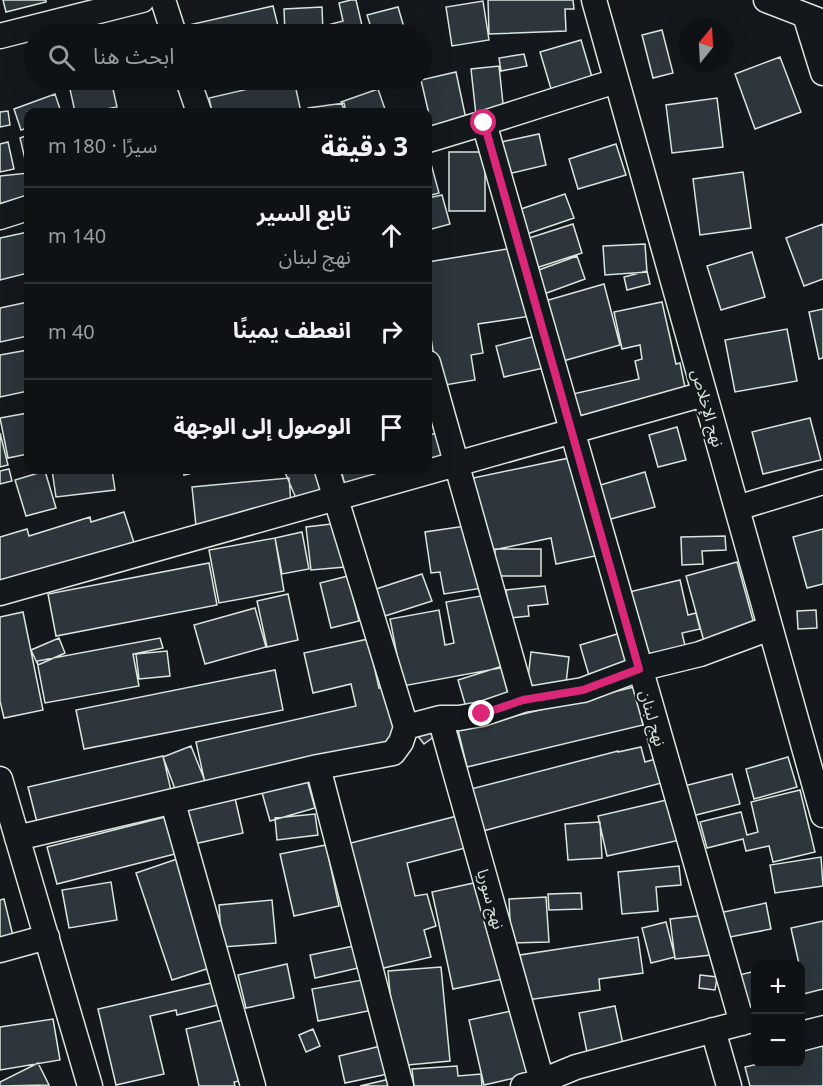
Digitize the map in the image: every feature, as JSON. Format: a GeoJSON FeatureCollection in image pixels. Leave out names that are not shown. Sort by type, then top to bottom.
{"type":"FeatureCollection","features":[{"type":"Feature","properties":{"kind":"street"},"geometry":{"type":"LineString","coordinates":[[47,24],[142,0]]}},
{"type":"Feature","properties":{"kind":"street"},"geometry":{"type":"LineString","coordinates":[[163,0],[171,24]]}},
{"type":"Feature","properties":{"kind":"street","name":"نهج الإخلاص"},"geometry":{"type":"LineString","coordinates":[[594,0],[823,815]]}},
{"type":"Feature","properties":{"kind":"street"},"geometry":{"type":"LineString","coordinates":[[766,0],[814,19],[823,73]]}},
{"type":"Feature","properties":{"kind":"street"},"geometry":{"type":"LineString","coordinates":[[0,36],[24,30]]}},
{"type":"Feature","properties":{"kind":"street"},"geometry":{"type":"LineString","coordinates":[[432,139],[616,81]]}},
{"type":"Feature","properties":{"kind":"street"},"geometry":{"type":"LineString","coordinates":[[191,90],[198,108]]}},
{"type":"Feature","properties":{"kind":"street","name":"نهج لبنان"},"geometry":{"type":"LineString","coordinates":[[484,123],[639,669],[749,1021]]}},
{"type":"Feature","properties":{"kind":"street"},"geometry":{"type":"LineString","coordinates":[[0,217],[24,209]]}},
{"type":"Feature","properties":{"kind":"street"},"geometry":{"type":"LineString","coordinates":[[432,377],[523,700]]}},
{"type":"Feature","properties":{"kind":"street"},"geometry":{"type":"LineString","coordinates":[[432,470],[704,394]]}},
{"type":"Feature","properties":{"kind":"street"},"geometry":{"type":"LineString","coordinates":[[17,838],[318,767],[393,753],[401,742],[406,727],[328,474]]}},
{"type":"Feature","properties":{"kind":"street"},"geometry":{"type":"LineString","coordinates":[[0,592],[161,549],[418,474]]}},
{"type":"Feature","properties":{"kind":"street"},"geometry":{"type":"LineString","coordinates":[[737,508],[823,482]]}},
{"type":"Feature","properties":{"kind":"street"},"geometry":{"type":"LineString","coordinates":[[406,727],[440,718],[459,718],[482,714],[523,700],[583,690],[639,669],[700,654],[770,628]]}},
{"type":"Feature","properties":{"kind":"street","name":"نهج سوريا"},"geometry":{"type":"LineString","coordinates":[[440,718],[533,1083]]}},
{"type":"Feature","properties":{"kind":"street"},"geometry":{"type":"LineString","coordinates":[[318,767],[401,1086]]}},
{"type":"Feature","properties":{"kind":"street"},"geometry":{"type":"LineString","coordinates":[[0,779],[90,1086]]}},
{"type":"Feature","properties":{"kind":"street"},"geometry":{"type":"LineString","coordinates":[[173,803],[253,1086]]}},
{"type":"Feature","properties":{"kind":"street"},"geometry":{"type":"LineString","coordinates":[[0,950],[47,937]]}},
{"type":"Feature","properties":{"kind":"street"},"geometry":{"type":"LineString","coordinates":[[805,1007],[823,1002]]}},
{"type":"Feature","properties":{"kind":"street"},"geometry":{"type":"LineString","coordinates":[[533,1083],[579,1076],[713,1030],[749,1021]]}},
{"type":"Feature","properties":{"kind":"street"},"geometry":{"type":"LineString","coordinates":[[713,1030],[729,1086]]}},
{"type":"Feature","properties":{"kind":"building"},"geometry":{"type":"Polygon","coordinates":[[[3,0],[46,0],[46,2],[6,12],[3,0]]]}},
{"type":"Feature","properties":{"kind":"building"},"geometry":{"type":"Polygon","coordinates":[[[356,0],[362,24],[332,24],[343,21],[339,3],[356,0]]]}},
{"type":"Feature","properties":{"kind":"building"},"geometry":{"type":"Polygon","coordinates":[[[488,0],[573,0],[574,9],[565,9],[566,31],[489,34],[488,0]]]}},
{"type":"Feature","properties":{"kind":"building"},"geometry":{"type":"Polygon","coordinates":[[[483,1],[489,40],[452,46],[446,7],[483,1]]]}},
{"type":"Feature","properties":{"kind":"building"},"geometry":{"type":"Polygon","coordinates":[[[273,6],[278,24],[193,24],[273,6]]]}},
{"type":"Feature","properties":{"kind":"building"},"geometry":{"type":"Polygon","coordinates":[[[322,7],[323,24],[285,24],[284,9],[322,7]]]}},
{"type":"Feature","properties":{"kind":"building"},"geometry":{"type":"Polygon","coordinates":[[[398,7],[403,24],[370,24],[367,15],[398,7]]]}},
{"type":"Feature","properties":{"kind":"building"},"geometry":{"type":"Polygon","coordinates":[[[662,30],[673,73],[653,78],[642,35],[662,30]]]}},
{"type":"Feature","properties":{"kind":"building"},"geometry":{"type":"Polygon","coordinates":[[[581,40],[592,77],[551,89],[540,52],[581,40]]]}},
{"type":"Feature","properties":{"kind":"building"},"geometry":{"type":"Polygon","coordinates":[[[524,54],[527,66],[501,71],[499,58],[524,54]]]}},
{"type":"Feature","properties":{"kind":"building"},"geometry":{"type":"Polygon","coordinates":[[[780,57],[801,112],[755,129],[735,74],[780,57]]]}},
{"type":"Feature","properties":{"kind":"building"},"geometry":{"type":"Polygon","coordinates":[[[499,66],[504,113],[476,115],[471,69],[499,66]]]}},
{"type":"Feature","properties":{"kind":"building"},"geometry":{"type":"Polygon","coordinates":[[[456,72],[466,119],[432,127],[432,108],[428,108],[423,90],[432,90],[432,77],[456,72]]]}},
{"type":"Feature","properties":{"kind":"building"},"geometry":{"type":"Polygon","coordinates":[[[70,90],[113,90],[117,107],[74,108],[70,90]]]}},
{"type":"Feature","properties":{"kind":"building"},"geometry":{"type":"Polygon","coordinates":[[[244,90],[296,90],[300,108],[211,108],[209,98],[244,90]]]}},
{"type":"Feature","properties":{"kind":"building"},"geometry":{"type":"Polygon","coordinates":[[[378,90],[385,108],[343,108],[341,102],[378,90]]]}},
{"type":"Feature","properties":{"kind":"building"},"geometry":{"type":"Polygon","coordinates":[[[55,94],[60,108],[24,108],[24,129],[21,130],[14,109],[55,94]]]}},
{"type":"Feature","properties":{"kind":"building"},"geometry":{"type":"Polygon","coordinates":[[[717,98],[723,147],[672,153],[666,105],[717,98]]]}},
{"type":"Feature","properties":{"kind":"building"},"geometry":{"type":"Polygon","coordinates":[[[344,103],[345,108],[308,108],[344,103]]]}},
{"type":"Feature","properties":{"kind":"building"},"geometry":{"type":"Polygon","coordinates":[[[8,111],[10,125],[0,127],[0,112],[8,111]]]}},
{"type":"Feature","properties":{"kind":"building"},"geometry":{"type":"Polygon","coordinates":[[[539,134],[546,165],[508,174],[501,142],[539,134]]]}},
{"type":"Feature","properties":{"kind":"building"},"geometry":{"type":"Polygon","coordinates":[[[24,136],[24,155],[20,138],[24,136]]]}},
{"type":"Feature","properties":{"kind":"building"},"geometry":{"type":"Polygon","coordinates":[[[8,142],[14,169],[0,172],[0,144],[8,142]]]}},
{"type":"Feature","properties":{"kind":"building"},"geometry":{"type":"Polygon","coordinates":[[[616,144],[626,175],[578,189],[569,159],[616,144]]]}},
{"type":"Feature","properties":{"kind":"building"},"geometry":{"type":"Polygon","coordinates":[[[449,152],[485,152],[485,211],[449,211],[449,152]]]}},
{"type":"Feature","properties":{"kind":"building"},"geometry":{"type":"Polygon","coordinates":[[[432,167],[439,193],[432,195],[432,167]]]}},
{"type":"Feature","properties":{"kind":"building"},"geometry":{"type":"Polygon","coordinates":[[[743,172],[751,228],[700,235],[693,179],[743,172]]]}},
{"type":"Feature","properties":{"kind":"building"},"geometry":{"type":"Polygon","coordinates":[[[24,173],[24,204],[0,207],[0,176],[24,173]]]}},
{"type":"Feature","properties":{"kind":"building"},"geometry":{"type":"Polygon","coordinates":[[[565,194],[574,218],[527,234],[518,210],[565,194]]]}},
{"type":"Feature","properties":{"kind":"building"},"geometry":{"type":"Polygon","coordinates":[[[442,195],[450,224],[432,229],[432,197],[442,195]]]}},
{"type":"Feature","properties":{"kind":"building"},"geometry":{"type":"Polygon","coordinates":[[[573,224],[582,253],[536,268],[526,239],[573,224]]]}},
{"type":"Feature","properties":{"kind":"building"},"geometry":{"type":"Polygon","coordinates":[[[823,224],[823,279],[804,286],[786,238],[823,224]]]}},
{"type":"Feature","properties":{"kind":"building"},"geometry":{"type":"Polygon","coordinates":[[[24,233],[24,274],[0,280],[0,238],[24,233]]]}},
{"type":"Feature","properties":{"kind":"building"},"geometry":{"type":"Polygon","coordinates":[[[645,244],[647,272],[605,275],[603,246],[645,244]]]}},
{"type":"Feature","properties":{"kind":"building"},"geometry":{"type":"Polygon","coordinates":[[[513,248],[531,316],[478,324],[483,353],[471,355],[475,380],[439,386],[432,344],[432,261],[513,248]]]}},
{"type":"Feature","properties":{"kind":"building"},"geometry":{"type":"Polygon","coordinates":[[[752,252],[765,297],[721,310],[707,266],[752,252]]]}},
{"type":"Feature","properties":{"kind":"building"},"geometry":{"type":"Polygon","coordinates":[[[577,256],[585,279],[544,294],[536,271],[577,256]]]}},
{"type":"Feature","properties":{"kind":"building"},"geometry":{"type":"Polygon","coordinates":[[[647,271],[650,284],[627,290],[624,277],[647,271]]]}},
{"type":"Feature","properties":{"kind":"building"},"geometry":{"type":"Polygon","coordinates":[[[604,284],[620,345],[563,361],[545,301],[604,284]]]}},
{"type":"Feature","properties":{"kind":"building"},"geometry":{"type":"Polygon","coordinates":[[[662,302],[676,364],[680,363],[687,397],[581,431],[573,394],[639,379],[635,361],[642,359],[640,345],[622,349],[614,312],[662,302]]]}},
{"type":"Feature","properties":{"kind":"building"},"geometry":{"type":"Polygon","coordinates":[[[24,303],[24,337],[0,342],[0,308],[24,303]]]}},
{"type":"Feature","properties":{"kind":"building"},"geometry":{"type":"Polygon","coordinates":[[[823,309],[823,358],[819,359],[809,312],[823,309]]]}},
{"type":"Feature","properties":{"kind":"building"},"geometry":{"type":"Polygon","coordinates":[[[787,329],[797,381],[735,392],[725,340],[787,329]]]}},
{"type":"Feature","properties":{"kind":"building"},"geometry":{"type":"Polygon","coordinates":[[[540,335],[548,367],[504,377],[496,346],[540,335]]]}},
{"type":"Feature","properties":{"kind":"building"},"geometry":{"type":"Polygon","coordinates":[[[24,351],[24,392],[0,397],[0,355],[24,351]]]}},
{"type":"Feature","properties":{"kind":"building"},"geometry":{"type":"Polygon","coordinates":[[[432,398],[440,425],[432,427],[432,398]]]}},
{"type":"Feature","properties":{"kind":"building"},"geometry":{"type":"Polygon","coordinates":[[[24,414],[24,455],[8,458],[0,418],[24,414]]]}},
{"type":"Feature","properties":{"kind":"building"},"geometry":{"type":"Polygon","coordinates":[[[810,418],[821,460],[763,474],[752,432],[810,418]]]}},
{"type":"Feature","properties":{"kind":"building"},"geometry":{"type":"Polygon","coordinates":[[[677,427],[686,460],[658,467],[649,435],[677,427]]]}},
{"type":"Feature","properties":{"kind":"building"},"geometry":{"type":"Polygon","coordinates":[[[442,432],[450,466],[432,470],[432,434],[442,432]]]}},
{"type":"Feature","properties":{"kind":"building"},"geometry":{"type":"Polygon","coordinates":[[[0,433],[8,465],[0,467],[0,433]]]}},
{"type":"Feature","properties":{"kind":"building"},"geometry":{"type":"Polygon","coordinates":[[[574,457],[595,556],[556,564],[551,538],[489,551],[473,478],[574,457]]]}},
{"type":"Feature","properties":{"kind":"building"},"geometry":{"type":"Polygon","coordinates":[[[9,469],[12,481],[0,484],[0,471],[9,469]]]}},
{"type":"Feature","properties":{"kind":"building"},"geometry":{"type":"Polygon","coordinates":[[[645,472],[655,507],[607,520],[597,486],[645,472]]]}},
{"type":"Feature","properties":{"kind":"building"},"geometry":{"type":"Polygon","coordinates":[[[35,474],[46,474],[56,508],[26,516],[15,480],[35,474]]]}},
{"type":"Feature","properties":{"kind":"building"},"geometry":{"type":"Polygon","coordinates":[[[53,474],[113,474],[115,490],[56,497],[53,474]]]}},
{"type":"Feature","properties":{"kind":"building"},"geometry":{"type":"Polygon","coordinates":[[[286,474],[322,474],[331,498],[301,510],[286,474]]]}},
{"type":"Feature","properties":{"kind":"building"},"geometry":{"type":"Polygon","coordinates":[[[342,474],[414,474],[346,489],[342,474]]]}},
{"type":"Feature","properties":{"kind":"building"},"geometry":{"type":"Polygon","coordinates":[[[289,478],[292,516],[196,526],[192,487],[289,478]]]}},
{"type":"Feature","properties":{"kind":"building"},"geometry":{"type":"Polygon","coordinates":[[[124,512],[137,552],[0,594],[0,537],[27,529],[29,536],[90,517],[91,522],[124,512]]]}},
{"type":"Feature","properties":{"kind":"building"},"geometry":{"type":"Polygon","coordinates":[[[340,523],[345,567],[311,570],[306,527],[340,523]]]}},
{"type":"Feature","properties":{"kind":"building"},"geometry":{"type":"Polygon","coordinates":[[[472,525],[483,588],[444,594],[440,572],[431,573],[425,532],[472,525]]]}},
{"type":"Feature","properties":{"kind":"building"},"geometry":{"type":"Polygon","coordinates":[[[823,529],[823,584],[807,588],[793,537],[823,529]]]}},
{"type":"Feature","properties":{"kind":"building"},"geometry":{"type":"Polygon","coordinates":[[[302,532],[309,569],[282,574],[275,538],[302,532]]]}},
{"type":"Feature","properties":{"kind":"building"},"geometry":{"type":"Polygon","coordinates":[[[725,536],[726,550],[702,551],[703,564],[682,565],[681,537],[725,536]]]}},
{"type":"Feature","properties":{"kind":"building"},"geometry":{"type":"Polygon","coordinates":[[[275,538],[284,591],[219,603],[209,550],[275,538]]]}},
{"type":"Feature","properties":{"kind":"building"},"geometry":{"type":"Polygon","coordinates":[[[495,549],[541,549],[541,576],[495,576],[495,549]]]}},
{"type":"Feature","properties":{"kind":"building"},"geometry":{"type":"Polygon","coordinates":[[[737,562],[756,631],[705,645],[686,576],[737,562]]]}},
{"type":"Feature","properties":{"kind":"building"},"geometry":{"type":"Polygon","coordinates":[[[209,563],[217,605],[56,636],[48,594],[209,563]]]}},
{"type":"Feature","properties":{"kind":"building"},"geometry":{"type":"Polygon","coordinates":[[[422,574],[432,601],[385,616],[376,589],[422,574]]]}},
{"type":"Feature","properties":{"kind":"building"},"geometry":{"type":"Polygon","coordinates":[[[348,576],[359,621],[331,628],[320,583],[348,576]]]}},
{"type":"Feature","properties":{"kind":"building"},"geometry":{"type":"Polygon","coordinates":[[[680,580],[688,615],[696,613],[700,629],[682,633],[687,654],[646,664],[629,592],[680,580]]]}},
{"type":"Feature","properties":{"kind":"building"},"geometry":{"type":"Polygon","coordinates":[[[545,586],[548,604],[528,606],[529,616],[510,618],[506,590],[545,586]]]}},
{"type":"Feature","properties":{"kind":"building"},"geometry":{"type":"Polygon","coordinates":[[[288,594],[298,640],[267,647],[257,601],[288,594]]]}},
{"type":"Feature","properties":{"kind":"building"},"geometry":{"type":"Polygon","coordinates":[[[492,594],[506,667],[403,686],[390,619],[439,610],[445,645],[454,643],[446,602],[492,594]]]}},
{"type":"Feature","properties":{"kind":"building"},"geometry":{"type":"Polygon","coordinates":[[[255,608],[266,647],[205,664],[194,625],[255,608]]]}},
{"type":"Feature","properties":{"kind":"building"},"geometry":{"type":"Polygon","coordinates":[[[816,610],[817,628],[798,629],[797,611],[816,610]]]}},
{"type":"Feature","properties":{"kind":"building"},"geometry":{"type":"Polygon","coordinates":[[[23,612],[43,710],[4,718],[0,701],[0,617],[23,612]]]}},
{"type":"Feature","properties":{"kind":"building"},"geometry":{"type":"Polygon","coordinates":[[[624,632],[634,666],[590,679],[580,645],[624,632]]]}},
{"type":"Feature","properties":{"kind":"building"},"geometry":{"type":"Polygon","coordinates":[[[59,638],[65,653],[38,665],[31,650],[59,638]]]}},
{"type":"Feature","properties":{"kind":"building"},"geometry":{"type":"Polygon","coordinates":[[[160,638],[163,648],[133,654],[139,686],[45,703],[37,661],[160,638]]]}},
{"type":"Feature","properties":{"kind":"building"},"geometry":{"type":"Polygon","coordinates":[[[368,639],[379,688],[384,687],[396,741],[205,783],[196,742],[356,706],[351,684],[313,693],[304,653],[368,639]]]}},
{"type":"Feature","properties":{"kind":"building"},"geometry":{"type":"Polygon","coordinates":[[[167,651],[170,676],[139,679],[136,654],[167,651]]]}},
{"type":"Feature","properties":{"kind":"building"},"geometry":{"type":"Polygon","coordinates":[[[531,652],[569,657],[565,692],[527,687],[531,652]]]}},
{"type":"Feature","properties":{"kind":"building"},"geometry":{"type":"Polygon","coordinates":[[[506,665],[517,700],[468,714],[458,680],[506,665]]]}},
{"type":"Feature","properties":{"kind":"building"},"geometry":{"type":"Polygon","coordinates":[[[275,670],[283,710],[84,749],[76,710],[275,670]]]}},
{"type":"Feature","properties":{"kind":"building"},"geometry":{"type":"Polygon","coordinates":[[[634,687],[643,725],[467,767],[458,730],[634,687]]]}},
{"type":"Feature","properties":{"kind":"building"},"geometry":{"type":"Polygon","coordinates":[[[443,730],[424,744],[417,735],[443,730]]]}},
{"type":"Feature","properties":{"kind":"building"},"geometry":{"type":"Polygon","coordinates":[[[191,746],[207,786],[178,797],[163,757],[191,746]]]}},
{"type":"Feature","properties":{"kind":"building"},"geometry":{"type":"Polygon","coordinates":[[[641,747],[645,762],[659,758],[665,782],[483,831],[471,789],[641,747]]]}},
{"type":"Feature","properties":{"kind":"building"},"geometry":{"type":"Polygon","coordinates":[[[163,756],[173,799],[39,830],[28,787],[163,756]]]}},
{"type":"Feature","properties":{"kind":"building"},"geometry":{"type":"Polygon","coordinates":[[[788,757],[797,787],[754,799],[746,769],[788,757]]]}},
{"type":"Feature","properties":{"kind":"building"},"geometry":{"type":"Polygon","coordinates":[[[732,774],[740,804],[692,816],[684,786],[732,774]]]}},
{"type":"Feature","properties":{"kind":"building"},"geometry":{"type":"Polygon","coordinates":[[[306,776],[315,808],[270,821],[261,789],[306,776]]]}},
{"type":"Feature","properties":{"kind":"building"},"geometry":{"type":"Polygon","coordinates":[[[800,790],[815,852],[773,862],[769,846],[746,851],[743,839],[707,848],[700,822],[741,812],[747,835],[758,832],[751,802],[800,790]]]}},
{"type":"Feature","properties":{"kind":"building"},"geometry":{"type":"Polygon","coordinates":[[[235,798],[243,833],[194,844],[185,809],[235,798]]]}},
{"type":"Feature","properties":{"kind":"building"},"geometry":{"type":"Polygon","coordinates":[[[671,799],[680,840],[607,856],[598,816],[671,799]]]}},
{"type":"Feature","properties":{"kind":"building"},"geometry":{"type":"Polygon","coordinates":[[[315,814],[318,835],[277,840],[275,818],[315,814]]]}},
{"type":"Feature","properties":{"kind":"building"},"geometry":{"type":"Polygon","coordinates":[[[461,815],[469,847],[407,863],[415,896],[427,894],[436,926],[424,930],[431,957],[375,970],[343,845],[461,815]]]}},
{"type":"Feature","properties":{"kind":"building"},"geometry":{"type":"Polygon","coordinates":[[[165,817],[175,854],[57,884],[47,847],[165,817]]]}},
{"type":"Feature","properties":{"kind":"building"},"geometry":{"type":"Polygon","coordinates":[[[600,822],[602,858],[568,860],[565,824],[600,822]]]}},
{"type":"Feature","properties":{"kind":"building"},"geometry":{"type":"Polygon","coordinates":[[[326,845],[339,906],[294,916],[280,854],[326,845]]]}},
{"type":"Feature","properties":{"kind":"building"},"geometry":{"type":"Polygon","coordinates":[[[821,857],[823,886],[775,893],[770,865],[821,857]]]}},
{"type":"Feature","properties":{"kind":"building"},"geometry":{"type":"Polygon","coordinates":[[[180,858],[216,966],[172,980],[136,873],[180,858]]]}},
{"type":"Feature","properties":{"kind":"building"},"geometry":{"type":"Polygon","coordinates":[[[679,866],[681,885],[656,887],[658,911],[622,914],[618,872],[679,866]]]}},
{"type":"Feature","properties":{"kind":"building"},"geometry":{"type":"Polygon","coordinates":[[[483,881],[508,978],[453,989],[432,892],[483,881]]]}},
{"type":"Feature","properties":{"kind":"building"},"geometry":{"type":"Polygon","coordinates":[[[111,882],[117,920],[69,928],[62,890],[111,882]]]}},
{"type":"Feature","properties":{"kind":"building"},"geometry":{"type":"Polygon","coordinates":[[[581,893],[582,909],[549,910],[548,894],[581,893]]]}},
{"type":"Feature","properties":{"kind":"building"},"geometry":{"type":"Polygon","coordinates":[[[546,897],[549,942],[511,943],[509,899],[546,897]]]}},
{"type":"Feature","properties":{"kind":"building"},"geometry":{"type":"Polygon","coordinates":[[[4,899],[15,944],[0,948],[0,900],[4,899]]]}},
{"type":"Feature","properties":{"kind":"building"},"geometry":{"type":"Polygon","coordinates":[[[272,900],[276,943],[222,947],[219,905],[272,900]]]}},
{"type":"Feature","properties":{"kind":"building"},"geometry":{"type":"Polygon","coordinates":[[[766,903],[771,929],[725,938],[719,913],[766,903]]]}},
{"type":"Feature","properties":{"kind":"building"},"geometry":{"type":"Polygon","coordinates":[[[706,915],[711,955],[675,959],[670,919],[706,915]]]}},
{"type":"Feature","properties":{"kind":"building"},"geometry":{"type":"Polygon","coordinates":[[[823,921],[823,990],[805,994],[805,960],[798,960],[791,928],[823,921]]]}},
{"type":"Feature","properties":{"kind":"building"},"geometry":{"type":"Polygon","coordinates":[[[666,922],[675,957],[651,963],[642,928],[666,922]]]}},
{"type":"Feature","properties":{"kind":"building"},"geometry":{"type":"Polygon","coordinates":[[[638,937],[643,973],[599,979],[600,990],[527,1000],[520,955],[638,937]]]}},
{"type":"Feature","properties":{"kind":"building"},"geometry":{"type":"Polygon","coordinates":[[[354,946],[358,968],[315,978],[310,955],[354,946]]]}},
{"type":"Feature","properties":{"kind":"building"},"geometry":{"type":"Polygon","coordinates":[[[287,964],[294,998],[246,1008],[238,975],[287,964]]]}},
{"type":"Feature","properties":{"kind":"building"},"geometry":{"type":"Polygon","coordinates":[[[441,967],[450,1061],[397,1066],[388,971],[441,967]]]}},
{"type":"Feature","properties":{"kind":"building"},"geometry":{"type":"Polygon","coordinates":[[[751,972],[751,1006],[746,1007],[739,975],[751,972]]]}},
{"type":"Feature","properties":{"kind":"building"},"geometry":{"type":"Polygon","coordinates":[[[700,975],[717,977],[715,990],[699,988],[700,975]]]}},
{"type":"Feature","properties":{"kind":"building"},"geometry":{"type":"Polygon","coordinates":[[[362,980],[368,1011],[318,1021],[312,989],[362,980]]]}},
{"type":"Feature","properties":{"kind":"building"},"geometry":{"type":"Polygon","coordinates":[[[220,981],[226,1003],[177,1015],[176,1010],[150,1016],[164,1074],[116,1085],[98,1009],[220,981]]]}},
{"type":"Feature","properties":{"kind":"building"},"geometry":{"type":"Polygon","coordinates":[[[615,1006],[624,1049],[588,1057],[579,1013],[615,1006]]]}},
{"type":"Feature","properties":{"kind":"building"},"geometry":{"type":"Polygon","coordinates":[[[520,1009],[536,1073],[484,1085],[469,1020],[520,1009]]]}},
{"type":"Feature","properties":{"kind":"building"},"geometry":{"type":"Polygon","coordinates":[[[231,1018],[248,1079],[234,1082],[235,1086],[199,1086],[186,1029],[231,1018]]]}},
{"type":"Feature","properties":{"kind":"building"},"geometry":{"type":"Polygon","coordinates":[[[53,1019],[60,1060],[0,1070],[0,1027],[53,1019]]]}},
{"type":"Feature","properties":{"kind":"building"},"geometry":{"type":"Polygon","coordinates":[[[313,1029],[320,1046],[306,1052],[299,1035],[313,1029]]]}},
{"type":"Feature","properties":{"kind":"building"},"geometry":{"type":"Polygon","coordinates":[[[381,1046],[388,1074],[345,1083],[339,1056],[381,1046]]]}},
{"type":"Feature","properties":{"kind":"building"},"geometry":{"type":"Polygon","coordinates":[[[823,1046],[823,1086],[750,1086],[745,1067],[805,1068],[805,1051],[823,1046]]]}},
{"type":"Feature","properties":{"kind":"building"},"geometry":{"type":"Polygon","coordinates":[[[38,1063],[49,1085],[0,1086],[0,1082],[38,1063]]]}},
{"type":"Feature","properties":{"kind":"building"},"geometry":{"type":"Polygon","coordinates":[[[457,1066],[458,1076],[481,1074],[482,1086],[414,1086],[412,1069],[457,1066]]]}},
{"type":"Feature","properties":{"kind":"building"},"geometry":{"type":"Polygon","coordinates":[[[394,1078],[396,1086],[360,1086],[394,1078]]]}},
{"type":"Feature","properties":{"kind":"route"},"geometry":{"type":"LineString","coordinates":[[482,714],[523,700],[583,690],[639,669],[484,123]]}}]}
